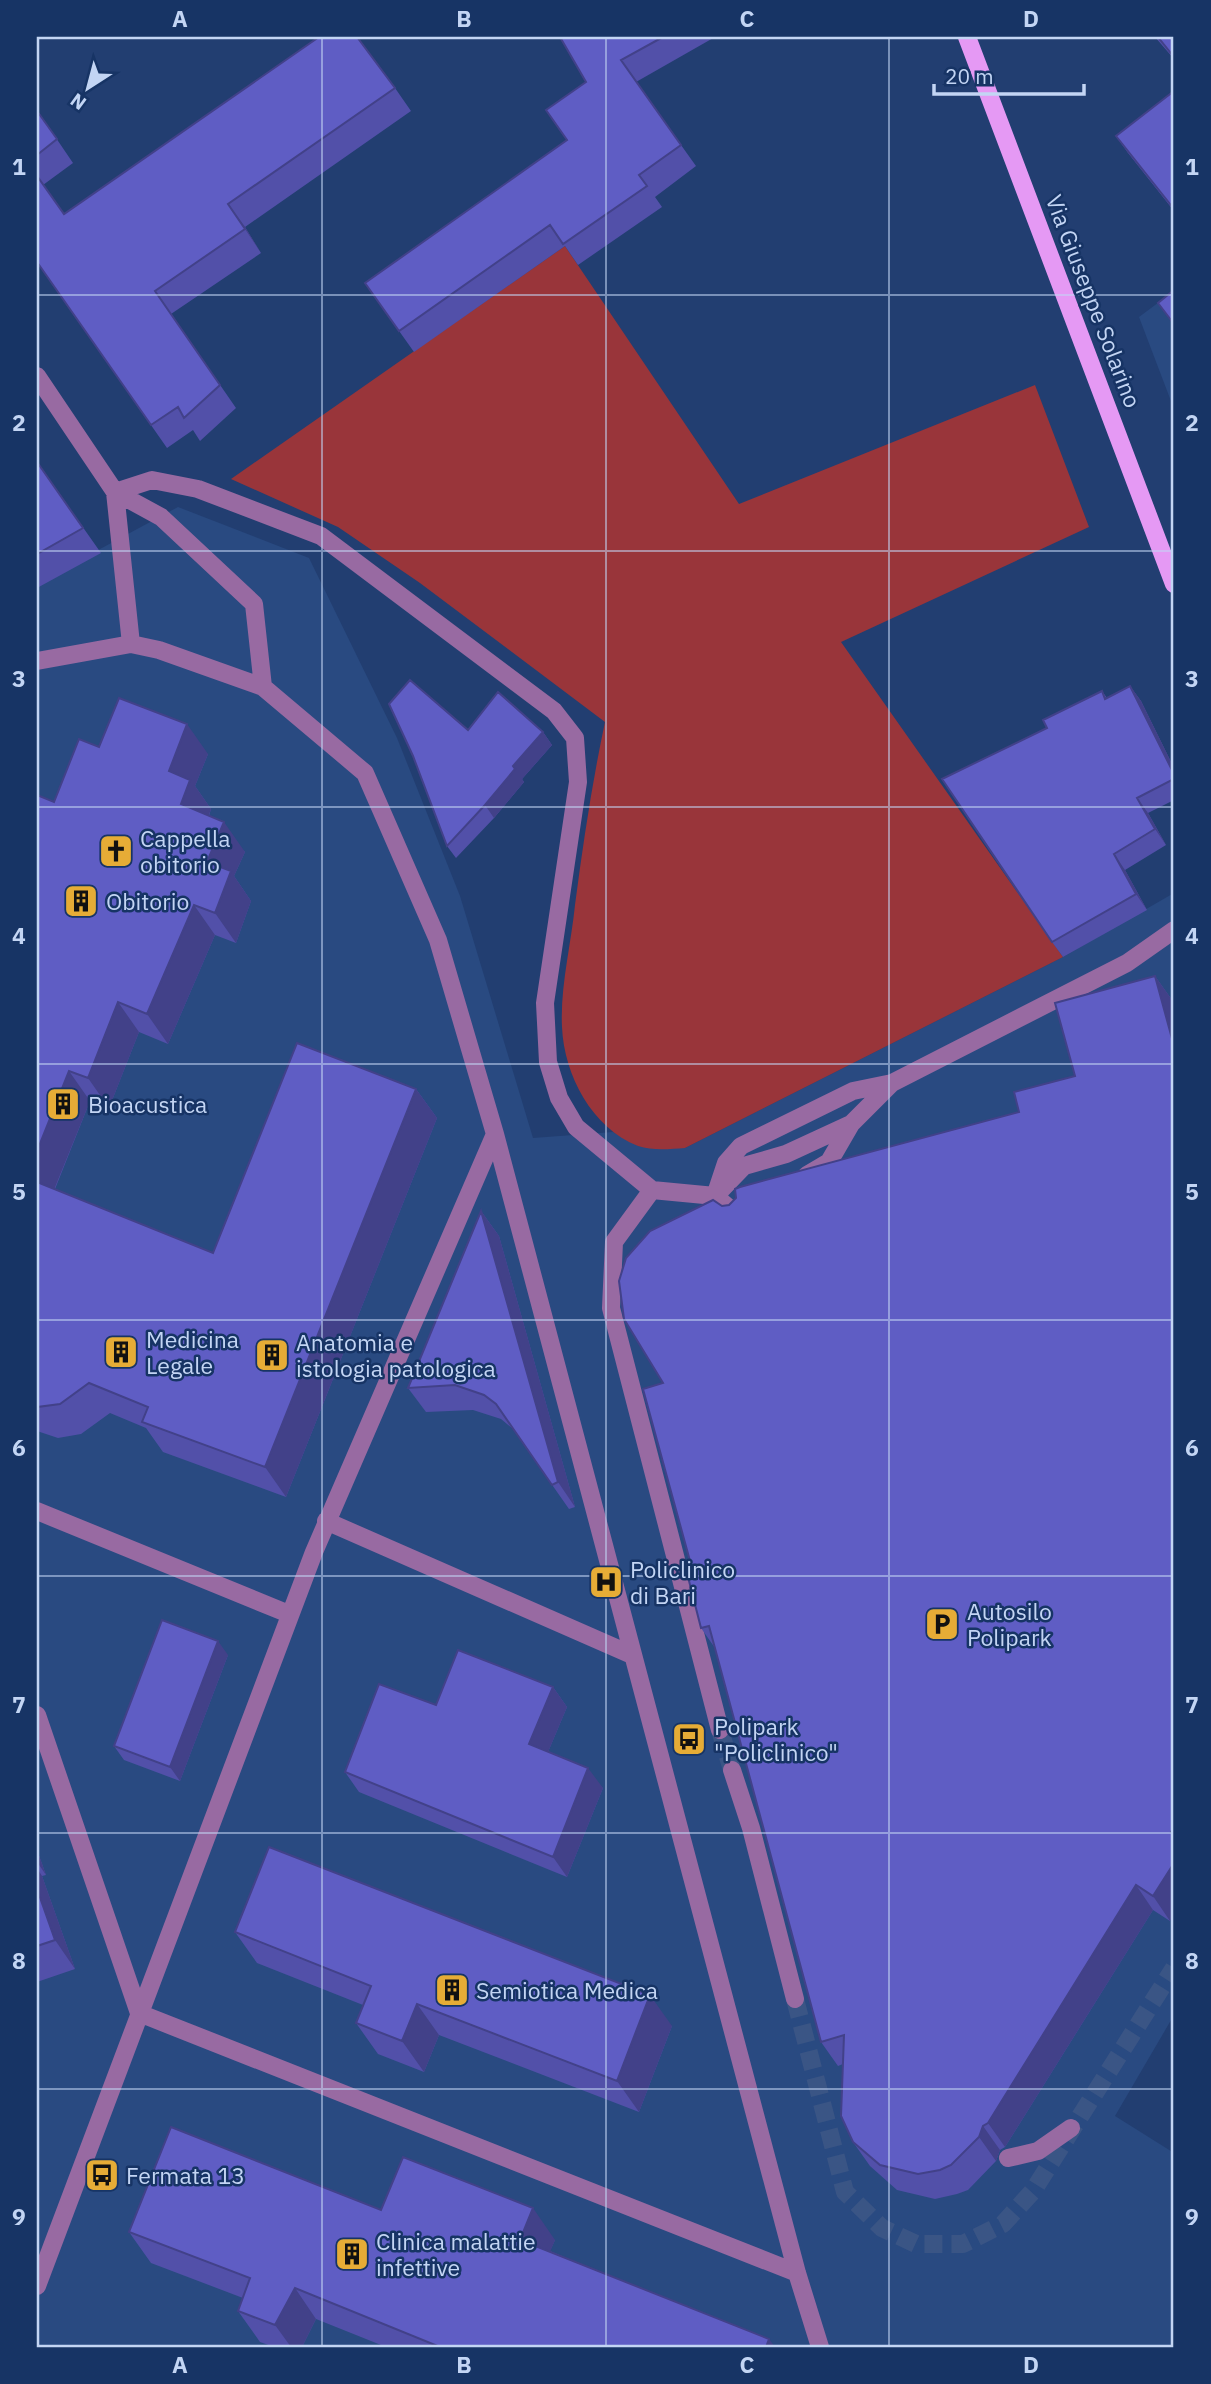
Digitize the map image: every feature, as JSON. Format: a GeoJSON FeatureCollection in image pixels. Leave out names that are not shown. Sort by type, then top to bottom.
{"type":"FeatureCollection","features":[{"type":"Feature","properties":{"kind":"main road","name":"Via Giuseppe Solarino"},"geometry":{"type":"LineString","coordinates":[[967,37],[1174,584]]}},
{"type":"Feature","properties":{"kind":"street"},"geometry":{"type":"LineString","coordinates":[[37,376],[115,492],[161,517],[254,604],[262,687]]}},
{"type":"Feature","properties":{"kind":"street"},"geometry":{"type":"LineString","coordinates":[[115,492],[152,480],[198,488],[321,536],[554,711],[575,738],[578,782],[545,1003],[548,1062],[559,1098],[576,1128],[652,1190],[728,1200]]}},
{"type":"Feature","properties":{"kind":"street"},"geometry":{"type":"LineString","coordinates":[[115,492],[131,644]]}},
{"type":"Feature","properties":{"kind":"street"},"geometry":{"type":"LineString","coordinates":[[37,661],[131,644],[159,650],[262,687],[365,773],[438,940],[495,1134],[797,2273],[820,2347]]}},
{"type":"Feature","properties":{"kind":"street"},"geometry":{"type":"LineString","coordinates":[[742,1219],[728,1200],[726,1163],[741,1146],[853,1091],[892,1083],[1127,963],[1174,930]]}},
{"type":"Feature","properties":{"kind":"street"},"geometry":{"type":"LineString","coordinates":[[785,1181],[807,1175],[829,1162],[851,1124],[892,1083]]}},
{"type":"Feature","properties":{"kind":"street"},"geometry":{"type":"LineString","coordinates":[[728,1200],[744,1166],[786,1154],[851,1124]]}},
{"type":"Feature","properties":{"kind":"street"},"geometry":{"type":"LineString","coordinates":[[37,2286],[289,1614],[326,1521],[495,1134]]}},
{"type":"Feature","properties":{"kind":"street"},"geometry":{"type":"LineString","coordinates":[[652,1190],[614,1242],[611,1308],[720,1730]]}},
{"type":"Feature","properties":{"kind":"street"},"geometry":{"type":"LineString","coordinates":[[37,1511],[289,1614]]}},
{"type":"Feature","properties":{"kind":"street"},"geometry":{"type":"LineString","coordinates":[[326,1521],[632,1655]]}},
{"type":"Feature","properties":{"kind":"street"},"geometry":{"type":"LineString","coordinates":[[37,1715],[139,2012],[797,2273]]}},
{"type":"Feature","properties":{"kind":"street"},"geometry":{"type":"LineString","coordinates":[[732,1770],[751,1828],[795,1999]]}},
{"type":"Feature","properties":{"kind":"street"},"geometry":{"type":"LineString","coordinates":[[1008,2158],[1038,2151],[1071,2128]]}},
{"type":"Feature","properties":{"kind":"shaded area"},"geometry":{"type":"Polygon","coordinates":[[[565,246],[739,504],[1035,385],[1089,527],[841,642],[1063,957],[685,1148],[644,1148],[622,1138],[607,1127],[594,1113],[575,1081],[564,1045],[564,981],[588,814],[605,722],[420,583],[338,527],[231,479],[565,246]]]}},
{"type":"Feature","properties":{"kind":"shaded area"},"geometry":{"type":"Polygon","coordinates":[[[1174,291],[1174,409],[1139,317],[1174,291]]]}},
{"type":"Feature","properties":{"kind":"shaded area","name":"Policlinico di Bari"},"geometry":{"type":"Polygon","coordinates":[[[178,507],[309,558],[397,738],[460,896],[533,1138],[613,1132],[639,1146],[685,1148],[1063,957],[1174,893],[1174,2015],[1115,2116],[1174,2153],[1174,2347],[37,2347],[37,583],[178,507]]]}},
{"type":"Feature","properties":{"kind":"building"},"geometry":{"type":"Polygon","coordinates":[[[319,37],[357,37],[395,88],[228,204],[245,229],[155,291],[220,385],[184,418],[178,407],[151,425],[37,262],[37,176],[64,214],[319,37]]]}},
{"type":"Feature","properties":{"kind":"building"},"geometry":{"type":"Polygon","coordinates":[[[560,37],[663,37],[621,60],[681,145],[639,175],[647,186],[563,244],[550,225],[399,331],[365,283],[567,140],[546,110],[586,82],[560,37]]]}},
{"type":"Feature","properties":{"kind":"building"},"geometry":{"type":"Polygon","coordinates":[[[1158,37],[1174,37],[1174,57],[1158,37]]]}},
{"type":"Feature","properties":{"kind":"building"},"geometry":{"type":"Polygon","coordinates":[[[1174,91],[1174,209],[1116,136],[1174,91]]]}},
{"type":"Feature","properties":{"kind":"building"},"geometry":{"type":"Polygon","coordinates":[[[37,111],[57,139],[37,155],[37,111]]]}},
{"type":"Feature","properties":{"kind":"building"},"geometry":{"type":"Polygon","coordinates":[[[1174,290],[1174,324],[1158,303],[1174,290]]]}},
{"type":"Feature","properties":{"kind":"building"},"geometry":{"type":"Polygon","coordinates":[[[37,462],[83,528],[37,554],[37,462]]]}},
{"type":"Feature","properties":{"kind":"building"},"geometry":{"type":"Polygon","coordinates":[[[410,680],[468,730],[498,692],[543,732],[513,766],[515,769],[485,805],[447,846],[413,756],[389,704],[410,680]]]}},
{"type":"Feature","properties":{"kind":"building"},"geometry":{"type":"Polygon","coordinates":[[[1130,686],[1174,774],[1174,779],[1137,798],[1155,829],[1114,854],[1136,894],[1052,942],[942,779],[1047,728],[1043,720],[1102,691],[1105,699],[1130,686]]]}},
{"type":"Feature","properties":{"kind":"building"},"geometry":{"type":"Polygon","coordinates":[[[119,698],[187,724],[169,771],[190,780],[181,804],[224,822],[207,862],[231,871],[215,913],[194,905],[147,1014],[118,1002],[88,1078],[69,1071],[37,1151],[37,795],[54,802],[79,739],[99,747],[119,698]]]}},
{"type":"Feature","properties":{"kind":"building","name":"Autosilo Polipark"},"geometry":{"type":"Polygon","coordinates":[[[1155,976],[1174,1046],[1174,1827],[1171,1832],[1174,1834],[1174,1863],[1153,1896],[1136,1885],[988,2123],[983,2126],[979,2137],[951,2165],[918,2174],[880,2165],[853,2142],[841,2116],[844,2035],[821,2042],[709,1626],[701,1628],[687,1573],[693,1572],[643,1389],[663,1383],[624,1319],[619,1281],[626,1258],[650,1231],[713,1200],[722,1206],[729,1205],[736,1198],[735,1189],[1019,1112],[1014,1092],[1075,1076],[1055,1003],[1155,976]]]}},
{"type":"Feature","properties":{"kind":"building"},"geometry":{"type":"Polygon","coordinates":[[[297,1043],[416,1089],[265,1467],[142,1422],[148,1407],[89,1383],[60,1404],[37,1407],[37,1182],[213,1253],[297,1043]]]}},
{"type":"Feature","properties":{"kind":"building"},"geometry":{"type":"Polygon","coordinates":[[[481,1211],[558,1482],[552,1485],[496,1404],[484,1395],[455,1385],[408,1388],[481,1211]]]}},
{"type":"Feature","properties":{"kind":"building"},"geometry":{"type":"Polygon","coordinates":[[[162,1620],[218,1641],[170,1767],[114,1746],[162,1620]]]}},
{"type":"Feature","properties":{"kind":"building"},"geometry":{"type":"Polygon","coordinates":[[[458,1650],[553,1687],[529,1744],[588,1768],[553,1857],[345,1772],[379,1684],[436,1705],[458,1650]]]}},
{"type":"Feature","properties":{"kind":"building","name":"Semiotica Medica"},"geometry":{"type":"Polygon","coordinates":[[[269,1847],[650,1995],[617,2081],[417,2004],[402,2041],[356,2023],[371,1986],[235,1932],[269,1847]]]}},
{"type":"Feature","properties":{"kind":"building"},"geometry":{"type":"Polygon","coordinates":[[[37,1889],[55,1940],[37,1946],[37,1889]]]}},
{"type":"Feature","properties":{"kind":"building","name":"Clinica malattie infettive"},"geometry":{"type":"Polygon","coordinates":[[[171,2127],[381,2210],[403,2157],[533,2208],[520,2240],[769,2339],[766,2347],[440,2347],[295,2288],[275,2325],[238,2311],[250,2278],[129,2232],[171,2127]]]}},
{"type":"Feature","properties":{"kind":"tunnel"},"geometry":{"type":"LineString","coordinates":[[720,1730],[732,1770]]}},
{"type":"Feature","properties":{"kind":"tunnel"},"geometry":{"type":"LineString","coordinates":[[795,1999],[845,2192],[882,2228],[916,2244],[963,2244],[1003,2224],[1033,2191],[1174,1968]]}},
{"type":"Feature","properties":{"kind":"place","name":"Cappella obitorio"},"geometry":{"type":"Point","coordinates":[116,851]}},
{"type":"Feature","properties":{"kind":"place","name":"Obitorio"},"geometry":{"type":"Point","coordinates":[81,901]}},
{"type":"Feature","properties":{"kind":"place","name":"Bioacustica"},"geometry":{"type":"Point","coordinates":[63,1104]}},
{"type":"Feature","properties":{"kind":"place","name":"Medicina Legale"},"geometry":{"type":"Point","coordinates":[121,1352]}},
{"type":"Feature","properties":{"kind":"place","name":"Anatomia e istologia patologica"},"geometry":{"type":"Point","coordinates":[272,1355]}},
{"type":"Feature","properties":{"kind":"place","name":"Policlinico di Bari"},"geometry":{"type":"Point","coordinates":[606,1582]}},
{"type":"Feature","properties":{"kind":"place","name":"Autosilo Polipark"},"geometry":{"type":"Point","coordinates":[942,1624]}},
{"type":"Feature","properties":{"kind":"place","name":"Polipark \"Policlinico\""},"geometry":{"type":"Point","coordinates":[689,1739]}},
{"type":"Feature","properties":{"kind":"place","name":"Semiotica Medica"},"geometry":{"type":"Point","coordinates":[452,1990]}},
{"type":"Feature","properties":{"kind":"place","name":"Fermata 13"},"geometry":{"type":"Point","coordinates":[102,2175]}},
{"type":"Feature","properties":{"kind":"place","name":"Clinica malattie infettive"},"geometry":{"type":"Point","coordinates":[352,2254]}}]}
